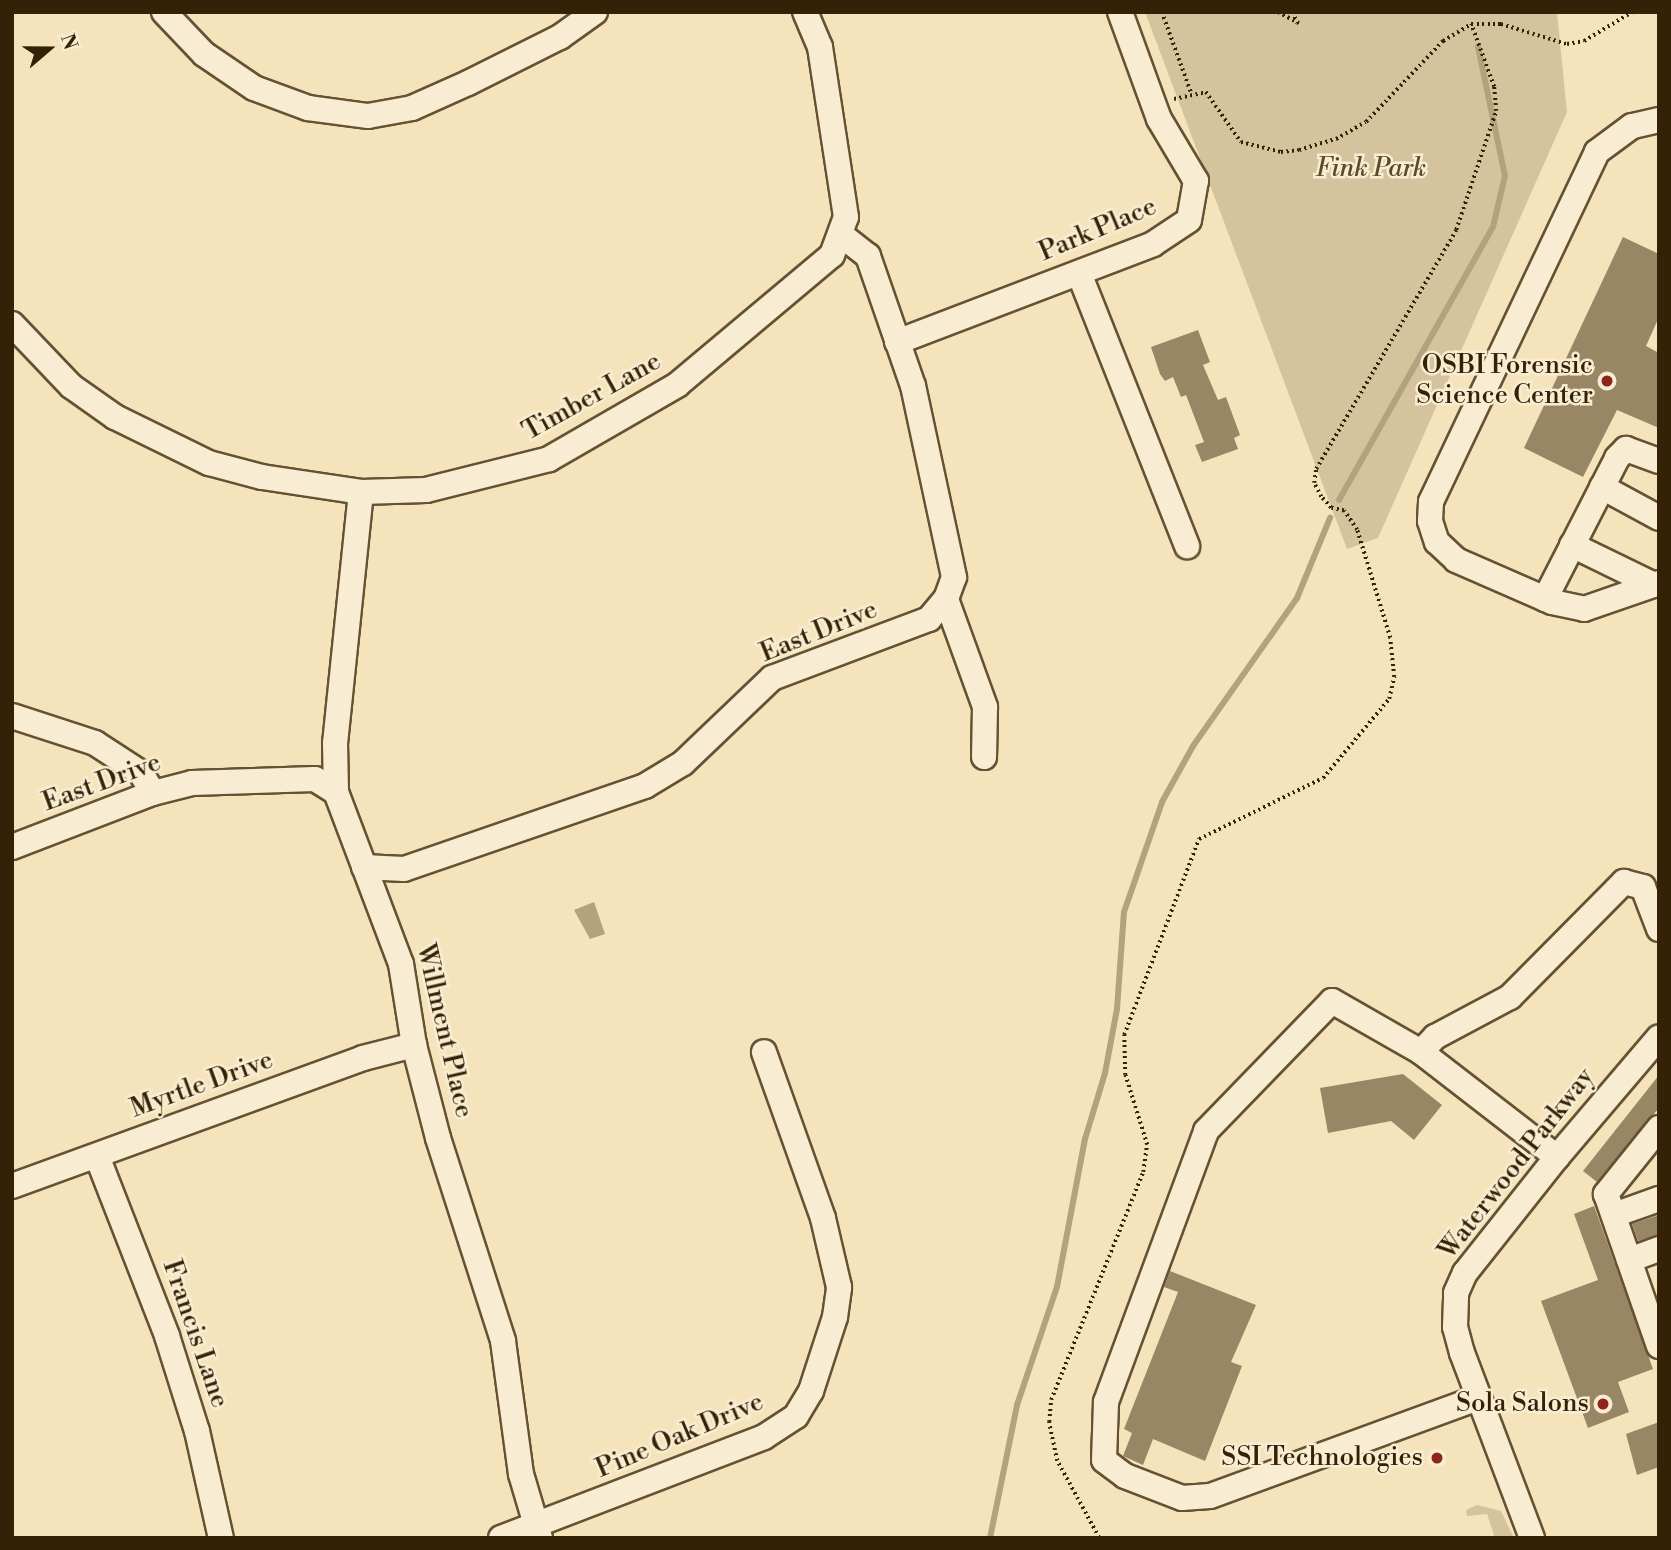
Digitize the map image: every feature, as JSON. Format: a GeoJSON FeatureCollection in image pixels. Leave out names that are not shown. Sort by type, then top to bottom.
{"type":"FeatureCollection","features":[{"type":"Feature","properties":{"kind":"street"},"geometry":{"type":"LineString","coordinates":[[164,12],[204,54],[254,88],[308,108],[368,116],[412,108],[468,83],[560,37],[596,12]]}},
{"type":"Feature","properties":{"kind":"street","name":"Timber Lane"},"geometry":{"type":"LineString","coordinates":[[12,324],[71,386],[161,440],[209,463],[262,477],[361,492],[426,490],[549,460],[677,385],[808,278],[832,255],[846,217],[820,47],[805,12]]}},
{"type":"Feature","properties":{"kind":"street","name":"Park Place"},"geometry":{"type":"LineString","coordinates":[[897,342],[1153,244],[1189,220],[1196,181],[1154,106],[1120,12]]}},
{"type":"Feature","properties":{"kind":"street"},"geometry":{"type":"LineString","coordinates":[[1657,584],[1584,608],[1545,599],[1456,560],[1437,542],[1431,502],[1597,152],[1632,125],[1659,120]]}},
{"type":"Feature","properties":{"kind":"street"},"geometry":{"type":"LineString","coordinates":[[841,235],[868,256],[916,398],[954,577],[946,599],[985,707],[984,757]]}},
{"type":"Feature","properties":{"kind":"street"},"geometry":{"type":"LineString","coordinates":[[1079,273],[1187,546]]}},
{"type":"Feature","properties":{"kind":"street"},"geometry":{"type":"LineString","coordinates":[[1545,599],[1602,487],[1626,449],[1659,461]]}},
{"type":"Feature","properties":{"kind":"street"},"geometry":{"type":"LineString","coordinates":[[1602,487],[1659,518]]}},
{"type":"Feature","properties":{"kind":"street","name":"Willment Place"},"geometry":{"type":"LineString","coordinates":[[361,492],[335,743],[336,792],[401,964],[414,1045],[503,1341],[521,1474],[537,1532]]}},
{"type":"Feature","properties":{"kind":"street"},"geometry":{"type":"LineString","coordinates":[[1573,545],[1657,584]]}},
{"type":"Feature","properties":{"kind":"street","name":"East Drive"},"geometry":{"type":"LineString","coordinates":[[363,867],[404,869],[645,786],[683,763],[772,678],[929,619],[946,599]]}},
{"type":"Feature","properties":{"kind":"street"},"geometry":{"type":"LineString","coordinates":[[12,716],[95,743],[141,774],[153,793]]}},
{"type":"Feature","properties":{"kind":"street","name":"East Drive"},"geometry":{"type":"LineString","coordinates":[[12,847],[153,793],[192,783],[315,779],[336,792]]}},
{"type":"Feature","properties":{"kind":"street"},"geometry":{"type":"LineString","coordinates":[[1421,1052],[1435,1037],[1510,997],[1624,882],[1643,887],[1659,929]]}},
{"type":"Feature","properties":{"kind":"street"},"geometry":{"type":"LineString","coordinates":[[1478,1398],[1210,1496],[1182,1499],[1125,1476],[1104,1460],[1106,1402],[1206,1131],[1332,1001],[1421,1052],[1557,1157]]}},
{"type":"Feature","properties":{"kind":"street","name":"Waterwood Parkway"},"geometry":{"type":"LineString","coordinates":[[1532,1538],[1478,1398],[1455,1327],[1456,1293],[1465,1273],[1557,1157],[1659,1037]]}},
{"type":"Feature","properties":{"kind":"street","name":"Myrtle Drive"},"geometry":{"type":"LineString","coordinates":[[12,1186],[363,1058],[414,1045]]}},
{"type":"Feature","properties":{"kind":"street","name":"Pine Oak Drive"},"geometry":{"type":"LineString","coordinates":[[501,1538],[537,1532],[764,1437],[796,1416],[811,1391],[835,1317],[839,1287],[823,1218],[764,1052]]}},
{"type":"Feature","properties":{"kind":"street"},"geometry":{"type":"LineString","coordinates":[[1659,1128],[1606,1194],[1629,1260],[1652,1302],[1659,1346]]}},
{"type":"Feature","properties":{"kind":"street"},"geometry":{"type":"LineString","coordinates":[[1631,1163],[1659,1153]]}},
{"type":"Feature","properties":{"kind":"street","name":"Francis Lane"},"geometry":{"type":"LineString","coordinates":[[97,1156],[167,1336],[197,1431],[221,1538]]}},
{"type":"Feature","properties":{"kind":"street"},"geometry":{"type":"LineString","coordinates":[[1614,1215],[1659,1199]]}},
{"type":"Feature","properties":{"kind":"street"},"geometry":{"type":"LineString","coordinates":[[1629,1260],[1659,1249]]}},
{"type":"Feature","properties":{"kind":"path"},"geometry":{"type":"LineString","coordinates":[[1162,12],[1191,92]]}},
{"type":"Feature","properties":{"kind":"path"},"geometry":{"type":"LineString","coordinates":[[1278,12],[1300,24],[1293,12]]}},
{"type":"Feature","properties":{"kind":"path"},"geometry":{"type":"LineString","coordinates":[[1154,106],[1191,92],[1206,92],[1241,142],[1281,152],[1299,150],[1336,139],[1366,122],[1443,41],[1471,24],[1501,24],[1567,44],[1584,41],[1632,12]]}},
{"type":"Feature","properties":{"kind":"path"},"geometry":{"type":"LineString","coordinates":[[1099,1538],[1057,1461],[1049,1422],[1051,1400],[1143,1172],[1147,1145],[1125,1075],[1124,1035],[1199,839],[1323,778],[1389,699],[1394,677],[1390,638],[1357,530],[1344,511],[1331,508],[1321,497],[1314,482],[1316,469],[1456,230],[1496,111],[1494,87],[1471,24]]}},
{"type":"Feature","properties":{"kind":"green space","name":"Fink Park"},"geometry":{"type":"Polygon","coordinates":[[[1145,12],[1557,12],[1567,112],[1378,538],[1347,549],[1145,12]]]}},
{"type":"Feature","properties":{"kind":"green space"},"geometry":{"type":"Polygon","coordinates":[[[1477,1505],[1501,1511],[1514,1538],[1495,1538],[1487,1514],[1467,1516],[1466,1510],[1477,1505]]]}},
{"type":"Feature","properties":{"kind":"shaded area"},"geometry":{"type":"Polygon","coordinates":[[[594,902],[605,934],[590,939],[574,910],[594,902]]]}},
{"type":"Feature","properties":{"kind":"building","name":"OSBI Forensic Science Center"},"geometry":{"type":"Polygon","coordinates":[[[1623,237],[1659,254],[1659,317],[1646,346],[1659,353],[1659,428],[1617,410],[1583,477],[1524,448],[1623,237]]]}},
{"type":"Feature","properties":{"kind":"building"},"geometry":{"type":"Polygon","coordinates":[[[1198,330],[1210,362],[1203,365],[1218,400],[1226,397],[1240,435],[1234,438],[1238,449],[1202,462],[1195,445],[1204,442],[1186,395],[1181,397],[1173,377],[1165,381],[1151,347],[1198,330]]]}},
{"type":"Feature","properties":{"kind":"building"},"geometry":{"type":"Polygon","coordinates":[[[1403,1074],[1442,1105],[1414,1140],[1391,1121],[1328,1133],[1320,1088],[1403,1074]]]}},
{"type":"Feature","properties":{"kind":"building"},"geometry":{"type":"Polygon","coordinates":[[[1659,1075],[1659,1108],[1597,1182],[1583,1171],[1659,1075]]]}},
{"type":"Feature","properties":{"kind":"building"},"geometry":{"type":"Polygon","coordinates":[[[1594,1206],[1653,1369],[1618,1382],[1629,1412],[1588,1428],[1541,1301],[1598,1280],[1574,1214],[1594,1206]]]}},
{"type":"Feature","properties":{"kind":"building"},"geometry":{"type":"Polygon","coordinates":[[[1659,1215],[1659,1235],[1638,1241],[1632,1224],[1659,1215]]]}},
{"type":"Feature","properties":{"kind":"building"},"geometry":{"type":"Polygon","coordinates":[[[1170,1271],[1256,1305],[1231,1362],[1242,1366],[1205,1461],[1153,1439],[1143,1465],[1123,1456],[1132,1433],[1124,1429],[1178,1292],[1164,1287],[1170,1271]]]}},
{"type":"Feature","properties":{"kind":"building"},"geometry":{"type":"Polygon","coordinates":[[[1659,1422],[1659,1467],[1637,1475],[1626,1434],[1659,1422]]]}},
{"type":"Feature","properties":{"kind":"waterway"},"geometry":{"type":"LineString","coordinates":[[1339,500],[1493,227],[1505,176],[1478,47]]}},
{"type":"Feature","properties":{"kind":"waterway"},"geometry":{"type":"LineString","coordinates":[[990,1538],[1017,1405],[1057,1287],[1085,1139],[1105,1073],[1117,1009],[1124,912],[1162,802],[1193,746],[1297,598],[1330,518]]}},
{"type":"Feature","properties":{"kind":"place","name":"OSBI Forensic Science Center"},"geometry":{"type":"Point","coordinates":[1607,381]}},
{"type":"Feature","properties":{"kind":"place","name":"Sola Salons"},"geometry":{"type":"Point","coordinates":[1603,1404]}},
{"type":"Feature","properties":{"kind":"place","name":"SSI Technologies"},"geometry":{"type":"Point","coordinates":[1437,1458]}}]}
